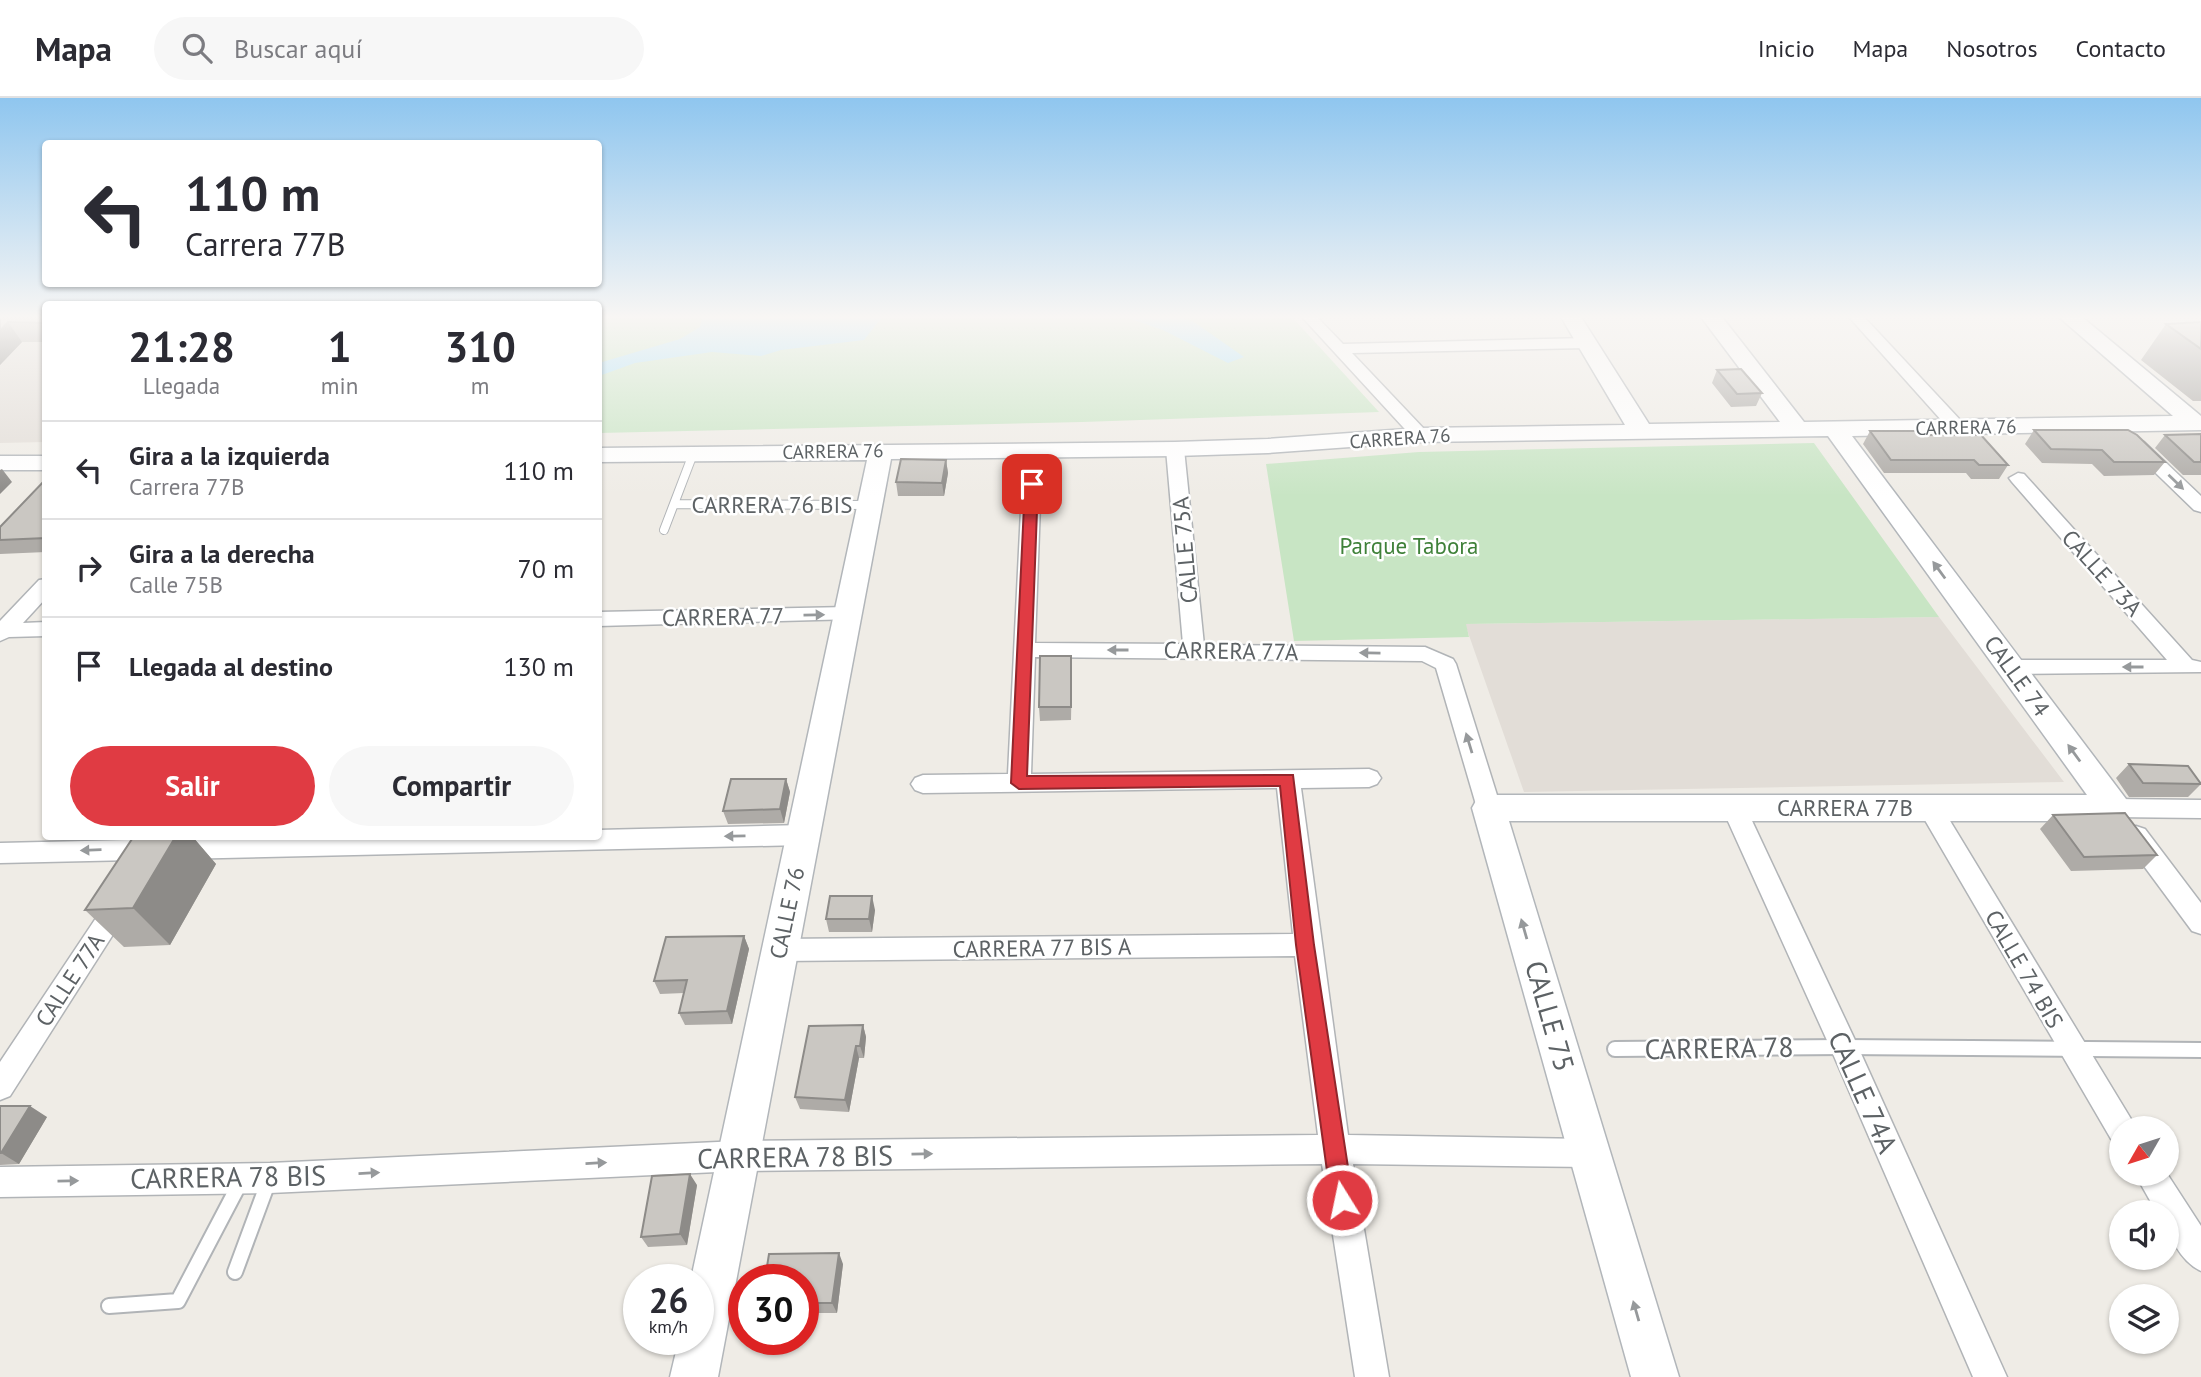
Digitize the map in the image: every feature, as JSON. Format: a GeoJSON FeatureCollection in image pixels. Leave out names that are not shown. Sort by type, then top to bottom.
{"type":"FeatureCollection","features":[{"type":"Feature","properties":{"kind":"street"},"geometry":{"type":"LineString","coordinates":[[1364,377],[1420,435]]}},
{"type":"Feature","properties":{"kind":"street"},"geometry":{"type":"LineString","coordinates":[[1608,377],[1641,431]]}},
{"type":"Feature","properties":{"kind":"street"},"geometry":{"type":"LineString","coordinates":[[1757,377],[1797,429]]}},
{"type":"Feature","properties":{"kind":"street"},"geometry":{"type":"LineString","coordinates":[[1911,377],[1957,427]]}},
{"type":"Feature","properties":{"kind":"street"},"geometry":{"type":"LineString","coordinates":[[2142,377],[2198,423]]}},
{"type":"Feature","properties":{"kind":"street","name":"CARRERA 76"},"geometry":{"type":"LineString","coordinates":[[602,455],[1175,449],[1268,446],[1420,435],[2198,423]]}},
{"type":"Feature","properties":{"kind":"street"},"geometry":{"type":"LineString","coordinates":[[2116,424],[2201,506]]}},
{"type":"Feature","properties":{"kind":"street","name":"CALLE 74"},"geometry":{"type":"LineString","coordinates":[[1834,428],[2201,923]]}},
{"type":"Feature","properties":{"kind":"street"},"geometry":{"type":"LineString","coordinates":[[1019,783],[1033,449]]}},
{"type":"Feature","properties":{"kind":"street","name":"CALLE 75A"},"geometry":{"type":"LineString","coordinates":[[1175,449],[1194,651]]}},
{"type":"Feature","properties":{"kind":"street","name":"CALLE 76"},"geometry":{"type":"LineString","coordinates":[[694,1377],[881,450]]}},
{"type":"Feature","properties":{"kind":"street"},"geometry":{"type":"LineString","coordinates":[[0,463],[42,463]]}},
{"type":"Feature","properties":{"kind":"street","name":"CALLE 73A"},"geometry":{"type":"LineString","coordinates":[[2018,478],[2193,667]]}},
{"type":"Feature","properties":{"kind":"street"},"geometry":{"type":"LineString","coordinates":[[1,631],[42,589]]}},
{"type":"Feature","properties":{"kind":"street","name":"CARRERA 77"},"geometry":{"type":"LineString","coordinates":[[602,619],[848,614]]}},
{"type":"Feature","properties":{"kind":"street"},"geometry":{"type":"LineString","coordinates":[[1,631],[42,629]]}},
{"type":"Feature","properties":{"kind":"street","name":"CARRERA 77A"},"geometry":{"type":"LineString","coordinates":[[1024,650],[1425,654],[1437,658]]}},
{"type":"Feature","properties":{"kind":"street","name":"CALLE 75"},"geometry":{"type":"LineString","coordinates":[[1437,658],[1445,664],[1489,808],[1655,1377]]}},
{"type":"Feature","properties":{"kind":"street"},"geometry":{"type":"LineString","coordinates":[[2010,667],[2193,667]]}},
{"type":"Feature","properties":{"kind":"street"},"geometry":{"type":"LineString","coordinates":[[923,784],[1369,778]]}},
{"type":"Feature","properties":{"kind":"street"},"geometry":{"type":"LineString","coordinates":[[1288,780],[1305,945],[1334,1149],[1372,1377]]}},
{"type":"Feature","properties":{"kind":"street","name":"CARRERA 77B"},"geometry":{"type":"LineString","coordinates":[[1489,808],[2201,808]]}},
{"type":"Feature","properties":{"kind":"street","name":"CALLE 74A"},"geometry":{"type":"LineString","coordinates":[[1734,808],[1844,1047],[1990,1377]]}},
{"type":"Feature","properties":{"kind":"street","name":"CALLE 74 BIS"},"geometry":{"type":"LineString","coordinates":[[1930,808],[2113,1116]]}},
{"type":"Feature","properties":{"kind":"street"},"geometry":{"type":"LineString","coordinates":[[602,837],[803,835]]}},
{"type":"Feature","properties":{"kind":"street"},"geometry":{"type":"LineString","coordinates":[[0,853],[159,843],[400,840]]}},
{"type":"Feature","properties":{"kind":"street","name":"CALLE 77A"},"geometry":{"type":"LineString","coordinates":[[0,1087],[159,843]]}},
{"type":"Feature","properties":{"kind":"street","name":"CARRERA 77 BIS A"},"geometry":{"type":"LineString","coordinates":[[780,950],[1305,945]]}},
{"type":"Feature","properties":{"kind":"street","name":"CARRERA 78 BIS"},"geometry":{"type":"LineString","coordinates":[[0,1182],[256,1178],[739,1156],[1334,1149],[1590,1153]]}},
{"type":"Feature","properties":{"kind":"street"},"geometry":{"type":"LineString","coordinates":[[2158,1186],[2201,1255]]}},
{"type":"Feature","properties":{"kind":"lane"},"geometry":{"type":"LineString","coordinates":[[664,530],[693,454]]}},
{"type":"Feature","properties":{"kind":"lane","name":"CARRERA 76 BIS"},"geometry":{"type":"LineString","coordinates":[[674,504],[870,505]]}},
{"type":"Feature","properties":{"kind":"lane","name":"CARRERA 78"},"geometry":{"type":"LineString","coordinates":[[1615,1049],[1844,1047],[2201,1050]]}},
{"type":"Feature","properties":{"kind":"lane"},"geometry":{"type":"LineString","coordinates":[[235,1272],[256,1178]]}},
{"type":"Feature","properties":{"kind":"lane"},"geometry":{"type":"LineString","coordinates":[[108,1306],[178,1301],[256,1178]]}},
{"type":"Feature","properties":{"kind":"shaded area"},"geometry":{"type":"Polygon","coordinates":[[[0,377],[42,377],[42,442],[0,443],[0,377]]]}},
{"type":"Feature","properties":{"kind":"shaded area"},"geometry":{"type":"Polygon","coordinates":[[[1939,617],[2064,782],[1524,792],[1465,624],[1939,617]]]}},
{"type":"Feature","properties":{"kind":"green space"},"geometry":{"type":"Polygon","coordinates":[[[602,377],[1347,377],[1379,412],[602,433],[602,377]]]}},
{"type":"Feature","properties":{"kind":"green space","name":"Parque Tabora"},"geometry":{"type":"Polygon","coordinates":[[[1814,443],[1939,617],[1466,624],[1469,637],[1294,641],[1266,464],[1419,452],[1814,443]]]}},
{"type":"Feature","properties":{"kind":"building"},"geometry":{"type":"Polygon","coordinates":[[[1723,377],[1748,377],[1762,393],[1737,394],[1723,377]]]}},
{"type":"Feature","properties":{"kind":"building"},"geometry":{"type":"Polygon","coordinates":[[[2034,430],[2128,430],[2137,435],[2165,462],[2114,462],[2102,450],[2051,449],[2034,430]]]}},
{"type":"Feature","properties":{"kind":"building"},"geometry":{"type":"Polygon","coordinates":[[[1870,431],[1915,431],[1919,435],[1981,435],[2008,465],[1979,465],[1974,460],[1891,460],[1870,431]]]}},
{"type":"Feature","properties":{"kind":"building"},"geometry":{"type":"Polygon","coordinates":[[[2201,434],[2201,462],[2194,462],[2165,435],[2201,434]]]}},
{"type":"Feature","properties":{"kind":"building"},"geometry":{"type":"Polygon","coordinates":[[[901,459],[946,460],[942,483],[896,482],[901,459]]]}},
{"type":"Feature","properties":{"kind":"building"},"geometry":{"type":"Polygon","coordinates":[[[42,483],[42,538],[0,540],[0,527],[42,483]]]}},
{"type":"Feature","properties":{"kind":"building"},"geometry":{"type":"Polygon","coordinates":[[[1040,656],[1071,656],[1071,707],[1039,707],[1040,656]]]}},
{"type":"Feature","properties":{"kind":"building"},"geometry":{"type":"Polygon","coordinates":[[[2129,764],[2188,766],[2201,784],[2143,783],[2129,764]]]}},
{"type":"Feature","properties":{"kind":"building"},"geometry":{"type":"Polygon","coordinates":[[[731,779],[786,779],[780,809],[723,811],[731,779]]]}},
{"type":"Feature","properties":{"kind":"building"},"geometry":{"type":"Polygon","coordinates":[[[2125,813],[2157,855],[2084,857],[2053,815],[2125,813]]]}},
{"type":"Feature","properties":{"kind":"building"},"geometry":{"type":"Polygon","coordinates":[[[131,840],[174,840],[133,908],[85,910],[131,840]]]}},
{"type":"Feature","properties":{"kind":"building"},"geometry":{"type":"Polygon","coordinates":[[[830,896],[872,896],[869,919],[826,919],[830,896]]]}},
{"type":"Feature","properties":{"kind":"building"},"geometry":{"type":"Polygon","coordinates":[[[744,936],[727,1011],[679,1013],[687,980],[654,981],[666,937],[744,936]]]}},
{"type":"Feature","properties":{"kind":"building"},"geometry":{"type":"Polygon","coordinates":[[[863,1025],[845,1100],[795,1097],[809,1026],[863,1025]]]}},
{"type":"Feature","properties":{"kind":"building"},"geometry":{"type":"Polygon","coordinates":[[[0,1106],[30,1106],[1,1153],[0,1153],[0,1106]]]}},
{"type":"Feature","properties":{"kind":"building"},"geometry":{"type":"Polygon","coordinates":[[[690,1174],[680,1234],[641,1237],[652,1176],[690,1174]]]}},
{"type":"Feature","properties":{"kind":"building"},"geometry":{"type":"Polygon","coordinates":[[[839,1253],[832,1303],[819,1303],[819,1264],[767,1264],[769,1254],[839,1253]]]}},
{"type":"Feature","properties":{"kind":"route"},"geometry":{"type":"LineString","coordinates":[[1032,484],[1019,783],[1288,780],[1305,945],[1342,1200]]}}]}
